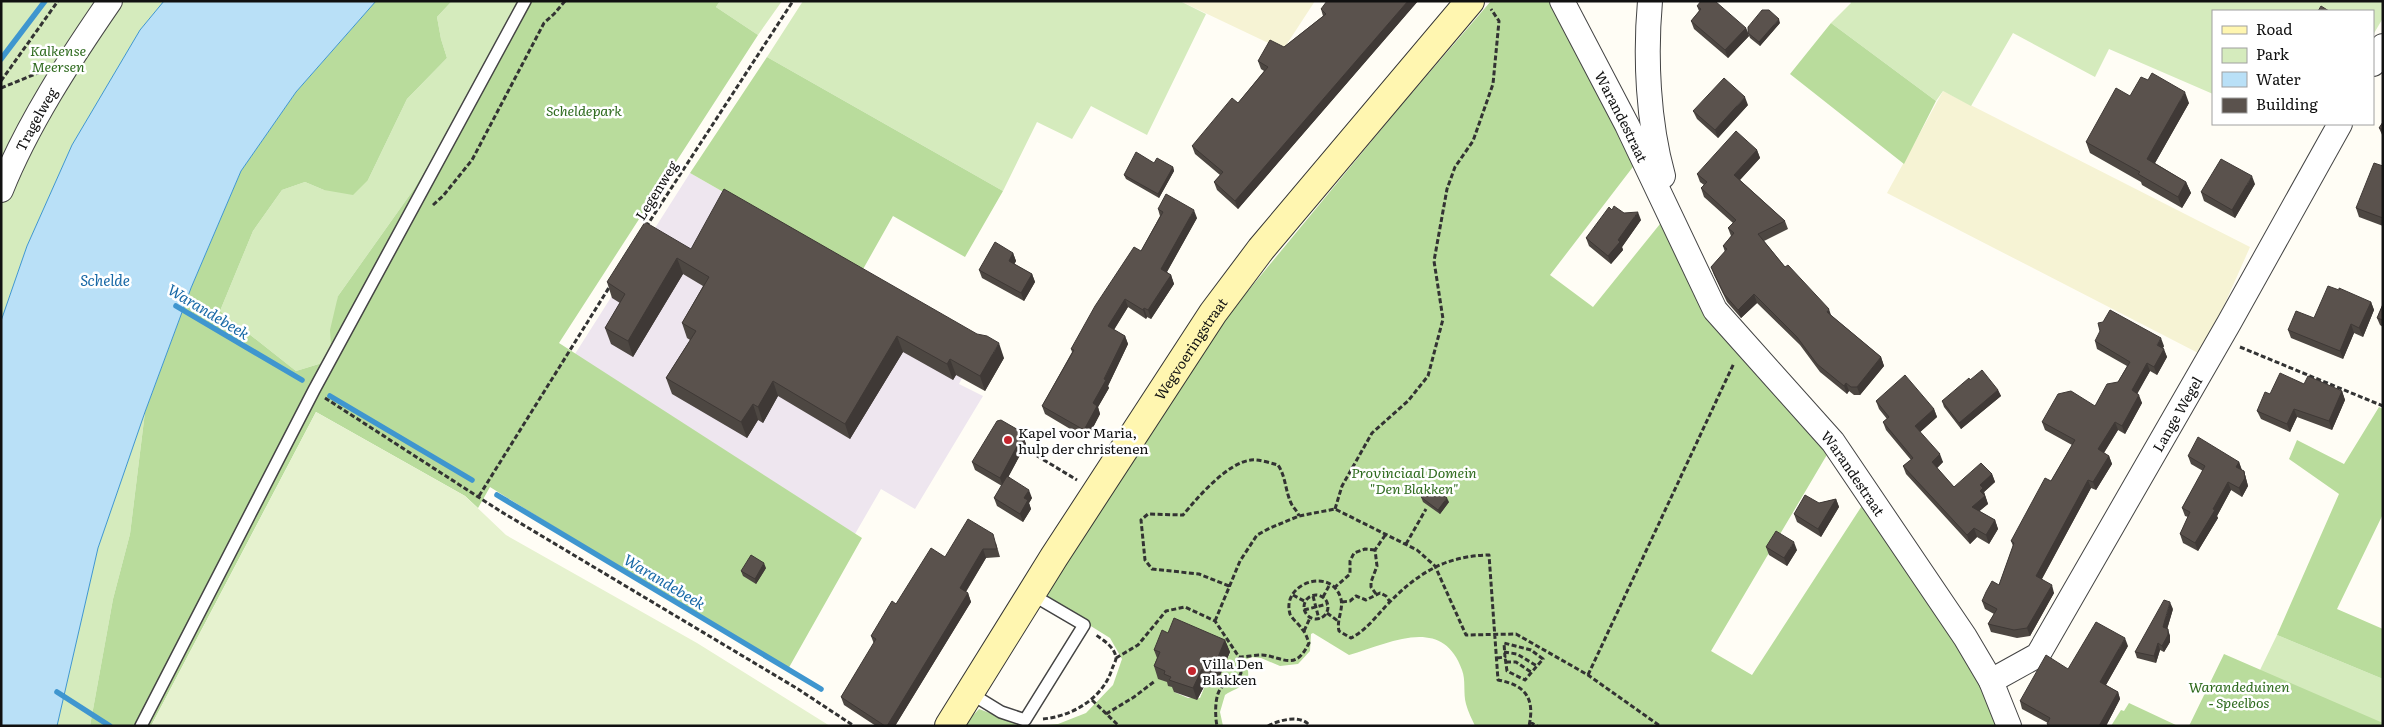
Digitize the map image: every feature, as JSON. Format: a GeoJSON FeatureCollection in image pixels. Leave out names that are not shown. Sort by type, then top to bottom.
{"type":"FeatureCollection","features":[{"type":"Feature","properties":{"kind":"main road","name":"Wegvoeringstraat"},"geometry":{"type":"LineString","coordinates":[[949,726],[1030,594],[1213,313],[1261,249],[1480,4]]}},
{"type":"Feature","properties":{"kind":"street","name":"Tragelweg"},"geometry":{"type":"LineString","coordinates":[[1,190],[34,125],[81,45],[110,1]]}},
{"type":"Feature","properties":{"kind":"street","name":"Warandestraat"},"geometry":{"type":"LineString","coordinates":[[1562,1],[1627,125],[1715,310],[1743,344],[1833,442],[1965,637],[1991,681],[2009,726]]}},
{"type":"Feature","properties":{"kind":"street","name":"Warandestraat"},"geometry":{"type":"LineString","coordinates":[[1650,1],[1647,37],[1655,147],[1678,234]]}},
{"type":"Feature","properties":{"kind":"street"},"geometry":{"type":"LineString","coordinates":[[2374,62],[2383,46]]}},
{"type":"Feature","properties":{"kind":"street","name":"Lange Wegel"},"geometry":{"type":"LineString","coordinates":[[1991,681],[2038,655],[2220,339],[2339,125]]}},
{"type":"Feature","properties":{"kind":"lane"},"geometry":{"type":"LineString","coordinates":[[141,726],[314,390],[525,1]]}},
{"type":"Feature","properties":{"kind":"lane"},"geometry":{"type":"LineString","coordinates":[[970,693],[1001,712],[1025,720],[1084,626],[1030,594]]}},
{"type":"Feature","properties":{"kind":"path"},"geometry":{"type":"LineString","coordinates":[[1,81],[58,1]]}},
{"type":"Feature","properties":{"kind":"path"},"geometry":{"type":"LineString","coordinates":[[428,209],[443,196],[472,160],[544,23],[565,1]]}},
{"type":"Feature","properties":{"kind":"path","name":"Legenweg"},"geometry":{"type":"LineString","coordinates":[[644,231],[793,1]]}},
{"type":"Feature","properties":{"kind":"path"},"geometry":{"type":"LineString","coordinates":[[1335,509],[1342,486],[1372,433],[1408,401],[1428,376],[1443,319],[1434,261],[1447,189],[1455,167],[1473,141],[1494,84],[1499,20],[1480,4]]}},
{"type":"Feature","properties":{"kind":"path"},"geometry":{"type":"LineString","coordinates":[[479,496],[613,280]]}},
{"type":"Feature","properties":{"kind":"path"},"geometry":{"type":"LineString","coordinates":[[2220,339],[2383,406]]}},
{"type":"Feature","properties":{"kind":"path"},"geometry":{"type":"LineString","coordinates":[[1588,675],[1743,344]]}},
{"type":"Feature","properties":{"kind":"path"},"geometry":{"type":"LineString","coordinates":[[314,390],[500,511],[798,688],[854,726]]}},
{"type":"Feature","properties":{"kind":"path"},"geometry":{"type":"LineString","coordinates":[[1024,448],[1068,475]]}},
{"type":"Feature","properties":{"kind":"path"},"geometry":{"type":"LineString","coordinates":[[1229,586],[1199,574],[1152,569],[1145,560],[1141,520],[1148,514],[1183,514],[1202,493],[1237,464],[1253,460],[1278,465],[1284,474],[1291,505],[1299,516]]}},
{"type":"Feature","properties":{"kind":"path"},"geometry":{"type":"LineString","coordinates":[[1215,621],[1240,561],[1257,535],[1299,516],[1335,509],[1417,550],[1435,566],[1466,635],[1516,634],[1588,675],[1660,726]]}},
{"type":"Feature","properties":{"kind":"path"},"geometry":{"type":"LineString","coordinates":[[1406,544],[1426,509]]}},
{"type":"Feature","properties":{"kind":"path"},"geometry":{"type":"LineString","coordinates":[[1376,594],[1371,587],[1377,566],[1375,550],[1386,534]]}},
{"type":"Feature","properties":{"kind":"path"},"geometry":{"type":"LineString","coordinates":[[1334,588],[1350,574],[1350,560],[1354,553],[1365,549],[1375,550]]}},
{"type":"Feature","properties":{"kind":"path"},"geometry":{"type":"LineString","coordinates":[[1239,657],[1264,655],[1279,660],[1293,661],[1304,653],[1308,643],[1304,631],[1290,615],[1293,595],[1300,585],[1314,581],[1324,581],[1334,588],[1342,602],[1338,621],[1339,631],[1351,638],[1359,634],[1418,577],[1435,566],[1469,555],[1490,555],[1498,680],[1516,686],[1528,698],[1532,710],[1529,724],[1537,726]]}},
{"type":"Feature","properties":{"kind":"path"},"geometry":{"type":"LineString","coordinates":[[1323,597],[1330,584]]}},
{"type":"Feature","properties":{"kind":"path"},"geometry":{"type":"LineString","coordinates":[[1342,602],[1350,601],[1356,596],[1366,600],[1376,594],[1386,596],[1390,602]]}},
{"type":"Feature","properties":{"kind":"path"},"geometry":{"type":"LineString","coordinates":[[1293,595],[1306,602]]}},
{"type":"Feature","properties":{"kind":"path"},"geometry":{"type":"LineString","coordinates":[[1304,610],[1306,602],[1313,596],[1323,597]]}},
{"type":"Feature","properties":{"kind":"path"},"geometry":{"type":"LineString","coordinates":[[1313,596],[1319,619]]}},
{"type":"Feature","properties":{"kind":"path"},"geometry":{"type":"LineString","coordinates":[[1304,610],[1310,618],[1319,619],[1326,613],[1327,604],[1323,597]]}},
{"type":"Feature","properties":{"kind":"path"},"geometry":{"type":"LineString","coordinates":[[1304,610],[1327,604]]}},
{"type":"Feature","properties":{"kind":"path"},"geometry":{"type":"LineString","coordinates":[[1116,658],[1138,645],[1166,611],[1185,607],[1215,621],[1239,657],[1241,673],[1238,679],[1224,685],[1220,689],[1214,712],[1217,726]]}},
{"type":"Feature","properties":{"kind":"path"},"geometry":{"type":"LineString","coordinates":[[1326,613],[1338,621]]}},
{"type":"Feature","properties":{"kind":"path"},"geometry":{"type":"LineString","coordinates":[[1304,631],[1310,618]]}},
{"type":"Feature","properties":{"kind":"path"},"geometry":{"type":"LineString","coordinates":[[1025,720],[1052,718],[1071,711],[1092,700],[1109,680],[1116,658],[1112,648],[1084,626]]}},
{"type":"Feature","properties":{"kind":"path"},"geometry":{"type":"LineString","coordinates":[[1504,643],[1531,650],[1543,659],[1525,680],[1507,671],[1505,657],[1504,643]]}},
{"type":"Feature","properties":{"kind":"path"},"geometry":{"type":"LineString","coordinates":[[1504,652],[1516,654],[1537,666]]}},
{"type":"Feature","properties":{"kind":"path"},"geometry":{"type":"LineString","coordinates":[[1497,658],[1505,657]]}},
{"type":"Feature","properties":{"kind":"path"},"geometry":{"type":"LineString","coordinates":[[1506,662],[1516,662],[1531,672]]}},
{"type":"Feature","properties":{"kind":"path"},"geometry":{"type":"LineString","coordinates":[[1106,714],[1140,693],[1155,681]]}},
{"type":"Feature","properties":{"kind":"path"},"geometry":{"type":"LineString","coordinates":[[1092,700],[1119,726]]}},
{"type":"Feature","properties":{"kind":"path"},"geometry":{"type":"LineString","coordinates":[[1268,726],[1296,719],[1308,722],[1310,726]]}},
{"type":"Feature","properties":{"kind":"shaded area"},"geometry":{"type":"Polygon","coordinates":[[[1180,1],[1315,1],[1283,50],[1180,1]]]}},
{"type":"Feature","properties":{"kind":"shaded area"},"geometry":{"type":"Polygon","coordinates":[[[1943,91],[2250,247],[2202,355],[1887,193],[1943,91]]]}},
{"type":"Feature","properties":{"kind":"shaded area"},"geometry":{"type":"Polygon","coordinates":[[[690,173],[862,271],[981,342],[959,384],[983,396],[915,509],[881,489],[855,534],[575,354],[690,173]]]}},
{"type":"Feature","properties":{"kind":"green space","name":"Kalkense Meersen"},"geometry":{"type":"Polygon","coordinates":[[[1,1],[164,1],[140,30],[72,145],[27,246],[1,321],[1,1]]]}},
{"type":"Feature","properties":{"kind":"green space","name":"Scheldepark"},"geometry":{"type":"Polygon","coordinates":[[[376,1],[452,1],[437,17],[447,58],[407,99],[368,180],[353,195],[324,190],[305,182],[282,190],[253,231],[220,311],[296,371],[332,360],[330,330],[338,296],[414,189],[525,1],[720,1],[716,7],[758,35],[559,343],[862,538],[787,671],[490,487],[478,508],[465,496],[316,412],[151,726],[90,726],[113,599],[130,534],[145,412],[191,288],[241,171],[296,92],[376,1]]]}},
{"type":"Feature","properties":{"kind":"green space"},"geometry":{"type":"Polygon","coordinates":[[[452,1],[525,1],[414,189],[338,296],[332,360],[296,371],[220,311],[253,231],[282,190],[305,182],[324,190],[368,180],[407,99],[447,58],[437,17],[452,1]]]}},
{"type":"Feature","properties":{"kind":"green space"},"geometry":{"type":"Polygon","coordinates":[[[720,1],[782,1],[758,35],[716,7],[720,1]]]}},
{"type":"Feature","properties":{"kind":"green space"},"geometry":{"type":"Polygon","coordinates":[[[803,1],[1180,1],[1206,14],[1147,135],[1091,106],[1072,139],[1037,122],[1003,191],[767,57],[803,1]]]}},
{"type":"Feature","properties":{"kind":"green space","name":"Provinciaal Domein \"Den Blakken\""},"geometry":{"type":"Polygon","coordinates":[[[1491,1],[1559,1],[1639,159],[1550,275],[1593,307],[1664,219],[1828,453],[1711,651],[1752,675],[1865,501],[1992,692],[1997,726],[1475,726],[1466,704],[1462,670],[1453,653],[1442,642],[1428,638],[1413,637],[1349,655],[1313,633],[1311,634],[1310,651],[1298,664],[1280,666],[1261,658],[1251,657],[1246,660],[1248,675],[1245,684],[1225,695],[1220,712],[1223,726],[1034,726],[1058,724],[1086,713],[1113,685],[1122,659],[1110,638],[1041,595],[1224,320],[1399,108],[1491,1]],[[1230,653],[1169,683],[1175,689],[1174,692],[1188,698],[1200,698],[1207,681],[1216,684],[1230,653]]]}},
{"type":"Feature","properties":{"kind":"green space"},"geometry":{"type":"Polygon","coordinates":[[[1849,1],[2383,1],[2383,18],[2374,33],[2374,10],[2212,10],[2212,94],[2109,49],[2095,77],[2013,33],[1971,106],[1943,91],[1936,101],[1831,23],[1851,3],[1849,1]]]}},
{"type":"Feature","properties":{"kind":"green space"},"geometry":{"type":"Polygon","coordinates":[[[1831,23],[1936,101],[1904,164],[1790,74],[1831,23]]]}},
{"type":"Feature","properties":{"kind":"green space"},"geometry":{"type":"Polygon","coordinates":[[[767,57],[1003,191],[965,257],[893,216],[862,271],[690,173],[767,57]]]}},
{"type":"Feature","properties":{"kind":"green space"},"geometry":{"type":"Polygon","coordinates":[[[2379,407],[2383,409],[2383,514],[2337,609],[2383,629],[2383,679],[2277,635],[2339,494],[2289,459],[2297,440],[2344,464],[2379,407]]]}},
{"type":"Feature","properties":{"kind":"green space"},"geometry":{"type":"Polygon","coordinates":[[[145,412],[130,534],[113,599],[90,726],[57,726],[98,548],[145,412]]]}},
{"type":"Feature","properties":{"kind":"green space"},"geometry":{"type":"Polygon","coordinates":[[[316,412],[465,496],[506,535],[697,643],[830,726],[151,726],[316,412]]]}},
{"type":"Feature","properties":{"kind":"green space"},"geometry":{"type":"Polygon","coordinates":[[[2277,635],[2383,679],[2383,726],[2192,726],[2260,670],[2277,635]]]}},
{"type":"Feature","properties":{"kind":"green space","name":"Warandeduinen - Speelbos"},"geometry":{"type":"Polygon","coordinates":[[[2224,654],[2383,723],[2383,726],[2189,726],[2224,654]]]}},
{"type":"Feature","properties":{"kind":"green space","name":"Warandeduinen - Speelbos"},"geometry":{"type":"Polygon","coordinates":[[[2129,703],[2178,726],[2111,726],[2121,710],[2124,711],[2129,703]]]}},
{"type":"Feature","properties":{"kind":"green space"},"geometry":{"type":"Polygon","coordinates":[[[979,709],[1025,726],[963,726],[979,709]]]}},
{"type":"Feature","properties":{"kind":"water","name":"Schelde"},"geometry":{"type":"Polygon","coordinates":[[[164,1],[376,1],[296,92],[241,171],[191,288],[145,412],[98,548],[57,726],[1,726],[1,321],[27,246],[72,145],[140,30],[164,1]]]}},
{"type":"Feature","properties":{"kind":"building"},"geometry":{"type":"Polygon","coordinates":[[[1327,1],[1408,1],[1235,201],[1214,182],[1223,172],[1192,146],[1232,98],[1238,103],[1268,67],[1258,61],[1270,40],[1284,47],[1326,14],[1321,9],[1327,1]]]}},
{"type":"Feature","properties":{"kind":"building"},"geometry":{"type":"Polygon","coordinates":[[[1701,1],[1715,1],[1746,28],[1725,50],[1691,21],[1701,9],[1697,6],[1701,1]]]}},
{"type":"Feature","properties":{"kind":"building"},"geometry":{"type":"Polygon","coordinates":[[[2321,6],[2327,10],[2319,10],[2321,6]]]}},
{"type":"Feature","properties":{"kind":"building"},"geometry":{"type":"Polygon","coordinates":[[[1762,10],[1769,10],[1779,19],[1759,42],[1748,33],[1748,27],[1762,10]]]}},
{"type":"Feature","properties":{"kind":"building"},"geometry":{"type":"Polygon","coordinates":[[[2152,73],[2185,92],[2147,159],[2186,182],[2178,197],[2138,174],[2140,172],[2086,142],[2116,88],[2130,96],[2141,77],[2148,80],[2152,73]]]}},
{"type":"Feature","properties":{"kind":"building"},"geometry":{"type":"Polygon","coordinates":[[[1724,78],[1745,97],[1715,130],[1693,111],[1724,78]]]}},
{"type":"Feature","properties":{"kind":"building"},"geometry":{"type":"Polygon","coordinates":[[[2383,122],[2383,130],[2379,128],[2383,122]]]}},
{"type":"Feature","properties":{"kind":"building"},"geometry":{"type":"Polygon","coordinates":[[[1736,131],[1757,150],[1734,175],[1785,221],[1758,234],[1785,267],[1788,265],[1829,309],[1827,312],[1881,357],[1857,387],[1851,387],[1846,383],[1844,386],[1817,364],[1797,337],[1754,294],[1738,310],[1724,294],[1711,267],[1727,249],[1723,246],[1734,233],[1728,228],[1736,220],[1701,188],[1707,182],[1697,174],[1736,131]]]}},
{"type":"Feature","properties":{"kind":"building"},"geometry":{"type":"Polygon","coordinates":[[[1136,152],[1154,163],[1157,158],[1173,167],[1158,194],[1124,175],[1136,152]]]}},
{"type":"Feature","properties":{"kind":"building"},"geometry":{"type":"Polygon","coordinates":[[[2221,159],[2252,176],[2232,210],[2201,192],[2221,159]]]}},
{"type":"Feature","properties":{"kind":"building"},"geometry":{"type":"Polygon","coordinates":[[[2374,163],[2383,166],[2383,218],[2356,208],[2374,163]]]}},
{"type":"Feature","properties":{"kind":"building"},"geometry":{"type":"Polygon","coordinates":[[[724,189],[977,334],[987,336],[999,343],[980,376],[950,359],[947,364],[897,336],[845,424],[773,381],[758,407],[753,404],[741,422],[666,378],[696,331],[682,323],[709,277],[677,258],[628,341],[605,328],[625,294],[607,282],[645,222],[691,249],[724,189]]]}},
{"type":"Feature","properties":{"kind":"building"},"geometry":{"type":"Polygon","coordinates":[[[1166,194],[1194,210],[1161,269],[1171,275],[1148,310],[1144,308],[1143,310],[1125,299],[1108,326],[1125,336],[1104,379],[1106,380],[1093,403],[1097,406],[1084,430],[1042,406],[1074,350],[1071,349],[1095,306],[1134,247],[1141,251],[1163,212],[1158,209],[1166,194]]]}},
{"type":"Feature","properties":{"kind":"building"},"geometry":{"type":"Polygon","coordinates":[[[1614,206],[1624,213],[1638,212],[1618,240],[1620,242],[1608,256],[1586,238],[1609,207],[1612,210],[1614,206]]]}},
{"type":"Feature","properties":{"kind":"building"},"geometry":{"type":"Polygon","coordinates":[[[995,242],[1013,253],[1009,261],[1032,274],[1021,293],[979,270],[995,242]]]}},
{"type":"Feature","properties":{"kind":"building"},"geometry":{"type":"Polygon","coordinates":[[[2328,286],[2339,290],[2339,288],[2371,302],[2359,328],[2351,324],[2340,351],[2288,330],[2296,311],[2314,318],[2328,286]]]}},
{"type":"Feature","properties":{"kind":"building"},"geometry":{"type":"Polygon","coordinates":[[[2383,304],[2383,320],[2377,318],[2383,304]]]}},
{"type":"Feature","properties":{"kind":"building"},"geometry":{"type":"Polygon","coordinates":[[[2110,310],[2161,338],[2157,345],[2164,349],[2154,367],[2147,363],[2132,390],[2139,395],[2122,426],[2115,422],[2098,449],[2109,456],[2093,482],[2088,480],[2036,576],[2052,585],[2027,628],[2014,630],[1988,624],[1997,609],[1982,601],[1986,592],[1992,581],[1999,585],[2014,543],[2011,541],[2045,478],[2051,481],[2075,440],[2042,422],[2058,394],[2071,391],[2095,406],[2107,384],[2118,382],[2130,362],[2095,341],[2100,331],[2098,323],[2103,322],[2110,310]]]}},
{"type":"Feature","properties":{"kind":"building"},"geometry":{"type":"Polygon","coordinates":[[[1982,370],[1998,390],[1959,423],[1942,401],[1969,378],[1970,380],[1982,370]]]}},
{"type":"Feature","properties":{"kind":"building"},"geometry":{"type":"Polygon","coordinates":[[[2280,373],[2304,384],[2308,376],[2342,391],[2329,421],[2294,409],[2287,424],[2257,411],[2265,392],[2270,394],[2280,373]]]}},
{"type":"Feature","properties":{"kind":"building"},"geometry":{"type":"Polygon","coordinates":[[[1905,375],[1934,409],[1915,426],[1940,454],[1932,462],[1954,487],[1981,463],[1992,474],[1980,485],[1983,488],[1980,491],[1985,496],[1972,507],[1995,520],[1986,535],[1974,528],[1967,535],[1903,466],[1913,458],[1883,422],[1889,417],[1876,401],[1905,375]]]}},
{"type":"Feature","properties":{"kind":"building"},"geometry":{"type":"Polygon","coordinates":[[[1001,420],[1020,431],[1023,435],[1000,478],[972,462],[997,421],[1001,420]]]}},
{"type":"Feature","properties":{"kind":"building"},"geometry":{"type":"Polygon","coordinates":[[[2198,437],[2239,462],[2236,467],[2244,471],[2245,478],[2239,488],[2228,482],[2213,509],[2215,510],[2195,543],[2180,534],[2190,512],[2182,508],[2205,466],[2188,456],[2198,437]]]}},
{"type":"Feature","properties":{"kind":"building"},"geometry":{"type":"Polygon","coordinates":[[[1007,476],[1029,490],[1024,498],[1028,500],[1020,514],[994,498],[1007,476]]]}},
{"type":"Feature","properties":{"kind":"building"},"geometry":{"type":"Polygon","coordinates":[[[1431,485],[1447,498],[1438,510],[1421,497],[1431,485]]]}},
{"type":"Feature","properties":{"kind":"building"},"geometry":{"type":"Polygon","coordinates":[[[1805,495],[1819,503],[1836,499],[1818,529],[1794,514],[1805,495]]]}},
{"type":"Feature","properties":{"kind":"building"},"geometry":{"type":"Polygon","coordinates":[[[968,519],[993,534],[997,549],[983,549],[960,588],[968,593],[887,726],[885,726],[841,697],[876,639],[871,636],[892,601],[896,604],[931,548],[945,557],[968,519]]]}},
{"type":"Feature","properties":{"kind":"building"},"geometry":{"type":"Polygon","coordinates":[[[1776,531],[1794,542],[1784,558],[1766,547],[1776,531]]]}},
{"type":"Feature","properties":{"kind":"building"},"geometry":{"type":"Polygon","coordinates":[[[751,555],[764,563],[755,579],[741,571],[751,555]]]}},
{"type":"Feature","properties":{"kind":"building"},"geometry":{"type":"Polygon","coordinates":[[[2164,600],[2170,602],[2163,627],[2168,629],[2168,635],[2162,646],[2158,643],[2154,656],[2135,652],[2164,600]]]}},
{"type":"Feature","properties":{"kind":"building","name":"Villa Den Blakken"},"geometry":{"type":"Polygon","coordinates":[[[1174,618],[1225,640],[1212,672],[1202,669],[1193,688],[1169,680],[1171,677],[1164,674],[1165,671],[1154,666],[1160,652],[1154,650],[1162,630],[1168,633],[1174,618]]]}},
{"type":"Feature","properties":{"kind":"building"},"geometry":{"type":"Polygon","coordinates":[[[2096,622],[2125,638],[2100,682],[2118,692],[2099,726],[2050,726],[2047,724],[2050,718],[2020,701],[2046,655],[2068,669],[2096,622]]]}},
{"type":"Feature","properties":{"kind":"waterway"},"geometry":{"type":"LineString","coordinates":[[1,59],[45,1]]}},
{"type":"Feature","properties":{"kind":"waterway","name":"Warandebeek"},"geometry":{"type":"LineString","coordinates":[[176,306],[302,380]]}},
{"type":"Feature","properties":{"kind":"waterway","name":"Warandebeek"},"geometry":{"type":"LineString","coordinates":[[330,396],[472,480]]}},
{"type":"Feature","properties":{"kind":"waterway","name":"Warandebeek"},"geometry":{"type":"LineString","coordinates":[[497,495],[821,689]]}},
{"type":"Feature","properties":{"kind":"waterway"},"geometry":{"type":"LineString","coordinates":[[57,692],[110,726]]}},
{"type":"Feature","properties":{"kind":"place","name":"Kapel voor Maria, hulp der christenen"},"geometry":{"type":"Point","coordinates":[1008,440]}},
{"type":"Feature","properties":{"kind":"place","name":"Villa Den Blakken"},"geometry":{"type":"Point","coordinates":[1192,671]}}]}
